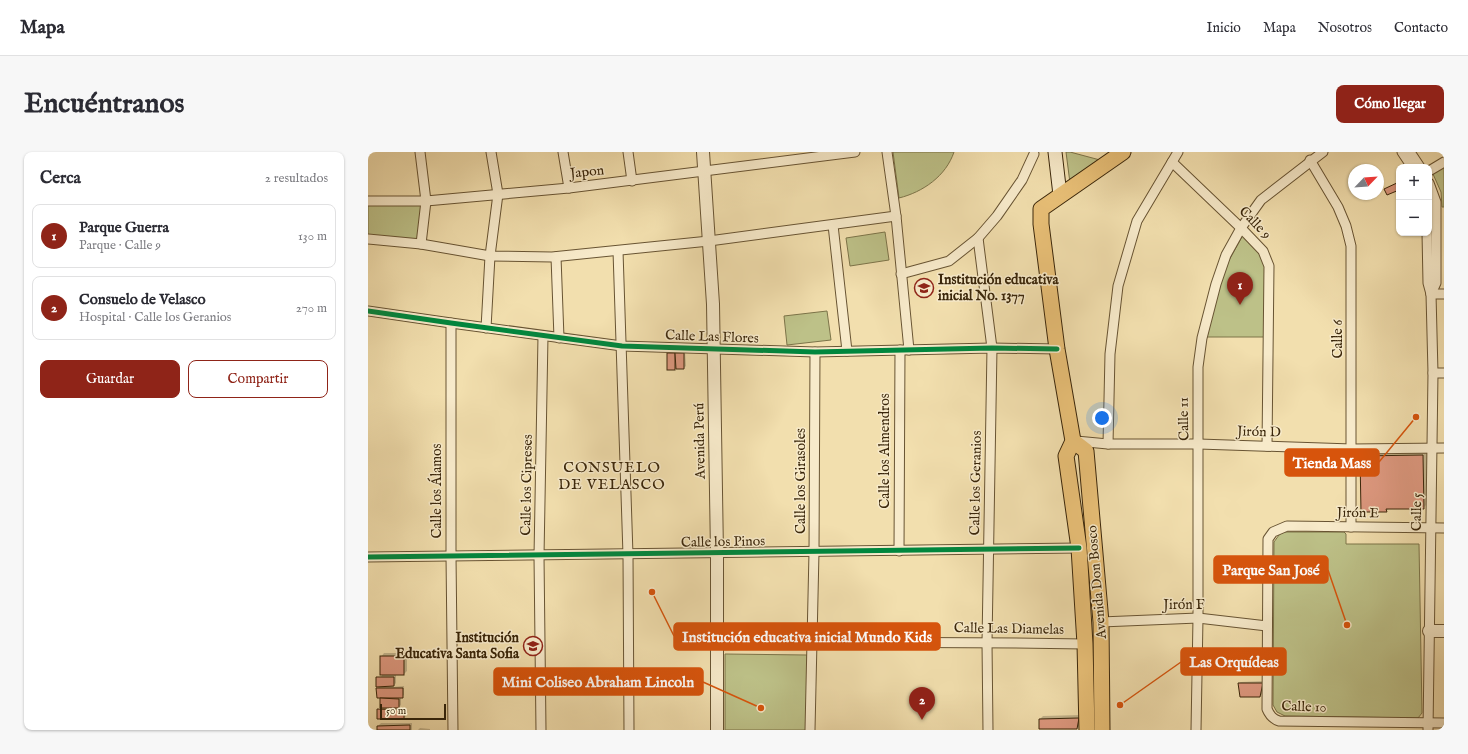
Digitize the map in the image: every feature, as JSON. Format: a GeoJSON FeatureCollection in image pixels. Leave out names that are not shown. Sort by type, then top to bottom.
{"type":"FeatureCollection","features":[{"type":"Feature","properties":{"kind":"main road"},"geometry":{"type":"LineString","coordinates":[[1055,152],[1060,195],[1123,152]]}},
{"type":"Feature","properties":{"kind":"main road","name":"Avenida Don Bosco"},"geometry":{"type":"LineString","coordinates":[[1060,195],[1041,209],[1041,224],[1057,349],[1073,441],[1066,456],[1079,548],[1085,644],[1087,730]]}},
{"type":"Feature","properties":{"kind":"main road","name":"Avenida Don Bosco"},"geometry":{"type":"LineString","coordinates":[[1073,441],[1086,452],[1102,646],[1102,730]]}},
{"type":"Feature","properties":{"kind":"street"},"geometry":{"type":"LineString","coordinates":[[420,152],[426,200],[421,244]]}},
{"type":"Feature","properties":{"kind":"street"},"geometry":{"type":"LineString","coordinates":[[486,328],[490,256],[498,194],[491,152]]}},
{"type":"Feature","properties":{"kind":"street"},"geometry":{"type":"LineString","coordinates":[[563,152],[569,188]]}},
{"type":"Feature","properties":{"kind":"street"},"geometry":{"type":"LineString","coordinates":[[628,152],[632,181]]}},
{"type":"Feature","properties":{"kind":"street","name":"Avenida Perú"},"geometry":{"type":"LineString","coordinates":[[703,152],[713,304],[717,730]]}},
{"type":"Feature","properties":{"kind":"street","name":"Japon"},"geometry":{"type":"LineString","coordinates":[[368,201],[426,200],[569,188],[705,172],[820,154],[855,152]]}},
{"type":"Feature","properties":{"kind":"street","name":"Calle los Almendros"},"geometry":{"type":"LineString","coordinates":[[887,152],[902,274],[904,350],[899,551]]}},
{"type":"Feature","properties":{"kind":"street"},"geometry":{"type":"LineString","coordinates":[[1108,444],[1110,354],[1118,286],[1136,221],[1178,152]]}},
{"type":"Feature","properties":{"kind":"street","name":"Calle 11"},"geometry":{"type":"LineString","coordinates":[[1196,730],[1198,618],[1198,367],[1202,338],[1223,262],[1241,228],[1261,200],[1310,160],[1323,152]]}},
{"type":"Feature","properties":{"kind":"street"},"geometry":{"type":"LineString","coordinates":[[1402,152],[1410,164]]}},
{"type":"Feature","properties":{"kind":"street"},"geometry":{"type":"LineString","coordinates":[[1410,152],[1418,164]]}},
{"type":"Feature","properties":{"kind":"street"},"geometry":{"type":"LineString","coordinates":[[902,274],[949,261],[978,238],[997,216],[1022,180],[1034,154]]}},
{"type":"Feature","properties":{"kind":"street","name":"Calle 6"},"geometry":{"type":"LineString","coordinates":[[1310,160],[1338,207],[1346,226],[1351,246],[1352,527]]}},
{"type":"Feature","properties":{"kind":"street","name":"Calle 9"},"geometry":{"type":"LineString","coordinates":[[1172,162],[1263,251],[1269,266],[1267,446]]}},
{"type":"Feature","properties":{"kind":"street"},"geometry":{"type":"LineString","coordinates":[[1432,169],[1444,162]]}},
{"type":"Feature","properties":{"kind":"street","name":"Calle 5"},"geometry":{"type":"LineString","coordinates":[[1431,294],[1436,284],[1436,202],[1432,191]]}},
{"type":"Feature","properties":{"kind":"street"},"geometry":{"type":"LineString","coordinates":[[368,239],[421,244],[490,256],[556,257],[709,241],[896,216]]}},
{"type":"Feature","properties":{"kind":"street"},"geometry":{"type":"LineString","coordinates":[[833,225],[847,351]]}},
{"type":"Feature","properties":{"kind":"street","name":"Calle 5"},"geometry":{"type":"LineString","coordinates":[[1427,236],[1428,282],[1431,294],[1433,373],[1428,726]]}},
{"type":"Feature","properties":{"kind":"street","name":"Calle los Geranios"},"geometry":{"type":"LineString","coordinates":[[978,238],[992,348],[987,642],[988,730]]}},
{"type":"Feature","properties":{"kind":"street"},"geometry":{"type":"LineString","coordinates":[[618,251],[628,555],[629,730]]}},
{"type":"Feature","properties":{"kind":"street"},"geometry":{"type":"LineString","coordinates":[[556,257],[559,338]]}},
{"type":"Feature","properties":{"kind":"street"},"geometry":{"type":"LineString","coordinates":[[1431,294],[1444,294]]}},
{"type":"Feature","properties":{"kind":"street","name":"Calle Las Flores"},"geometry":{"type":"LineString","coordinates":[[368,311],[622,346],[815,352],[992,348],[1057,349]]}},
{"type":"Feature","properties":{"kind":"street","name":"Calle los Álamos"},"geometry":{"type":"LineString","coordinates":[[451,323],[450,556],[453,730]]}},
{"type":"Feature","properties":{"kind":"street","name":"Calle los Cipreses"},"geometry":{"type":"LineString","coordinates":[[541,730],[540,556],[543,336]]}},
{"type":"Feature","properties":{"kind":"street","name":"Calle los Girasoles"},"geometry":{"type":"LineString","coordinates":[[810,730],[814,552],[815,352]]}},
{"type":"Feature","properties":{"kind":"street"},"geometry":{"type":"LineString","coordinates":[[1433,373],[1444,373]]}},
{"type":"Feature","properties":{"kind":"street","name":"Jirón D"},"geometry":{"type":"LineString","coordinates":[[1073,441],[1108,444],[1198,444],[1352,449],[1444,448]]}},
{"type":"Feature","properties":{"kind":"street","name":"Jirón E"},"geometry":{"type":"LineString","coordinates":[[1273,532],[1286,526],[1444,528]]}},
{"type":"Feature","properties":{"kind":"street","name":"Calle 10"},"geometry":{"type":"LineString","coordinates":[[1273,532],[1268,539],[1267,709],[1270,715],[1274,720],[1279,721],[1428,726]]}},
{"type":"Feature","properties":{"kind":"street","name":"Calle los Pinos"},"geometry":{"type":"LineString","coordinates":[[368,557],[716,554],[1079,548]]}},
{"type":"Feature","properties":{"kind":"street","name":"Jirón F"},"geometry":{"type":"LineString","coordinates":[[1100,622],[1198,618],[1267,626]]}},
{"type":"Feature","properties":{"kind":"street"},"geometry":{"type":"LineString","coordinates":[[1430,627],[1444,623]]}},
{"type":"Feature","properties":{"kind":"street"},"geometry":{"type":"LineString","coordinates":[[1430,627],[1444,631]]}},
{"type":"Feature","properties":{"kind":"street","name":"Calle Las Diamelas"},"geometry":{"type":"LineString","coordinates":[[716,645],[812,642],[987,642],[1085,644]]}},
{"type":"Feature","properties":{"kind":"street"},"geometry":{"type":"LineString","coordinates":[[1428,726],[1444,723]]}},
{"type":"Feature","properties":{"kind":"green space"},"geometry":{"type":"Polygon","coordinates":[[[893,152],[954,152],[945,168],[932,182],[917,192],[899,198],[893,152]]]}},
{"type":"Feature","properties":{"kind":"green space"},"geometry":{"type":"Polygon","coordinates":[[[1066,152],[1070,152],[1100,160],[1070,183],[1066,152]]]}},
{"type":"Feature","properties":{"kind":"green space"},"geometry":{"type":"Polygon","coordinates":[[[1444,167],[1444,207],[1442,207],[1441,192],[1433,174],[1444,167]]]}},
{"type":"Feature","properties":{"kind":"green space"},"geometry":{"type":"Polygon","coordinates":[[[423,202],[420,242],[368,237],[368,203],[423,202]]]}},
{"type":"Feature","properties":{"kind":"green space"},"geometry":{"type":"Polygon","coordinates":[[[885,232],[889,260],[850,266],[846,238],[885,232]]]}},
{"type":"Feature","properties":{"kind":"green space"},"geometry":{"type":"Polygon","coordinates":[[[1243,235],[1267,262],[1264,337],[1207,337],[1222,273],[1243,235]]]}},
{"type":"Feature","properties":{"kind":"green space"},"geometry":{"type":"Polygon","coordinates":[[[827,311],[831,340],[787,345],[784,316],[827,311]]]}},
{"type":"Feature","properties":{"kind":"green space"},"geometry":{"type":"Polygon","coordinates":[[[1283,532],[1344,532],[1346,534],[1346,544],[1419,544],[1422,713],[1418,718],[1285,716],[1277,712],[1273,705],[1274,542],[1283,532]]]}},
{"type":"Feature","properties":{"kind":"green space"},"geometry":{"type":"Polygon","coordinates":[[[725,654],[807,655],[807,730],[725,730],[725,654]]]}},
{"type":"Feature","properties":{"kind":"building"},"geometry":{"type":"Polygon","coordinates":[[[1396,183],[1396,191],[1387,195],[1384,189],[1396,183]]]}},
{"type":"Feature","properties":{"kind":"building"},"geometry":{"type":"Polygon","coordinates":[[[667,353],[675,353],[675,370],[667,370],[667,353]]]}},
{"type":"Feature","properties":{"kind":"building"},"geometry":{"type":"Polygon","coordinates":[[[675,353],[684,353],[684,369],[676,369],[675,353]]]}},
{"type":"Feature","properties":{"kind":"building"},"geometry":{"type":"Polygon","coordinates":[[[1423,455],[1424,509],[1386,509],[1387,512],[1361,512],[1360,456],[1423,455]]]}},
{"type":"Feature","properties":{"kind":"building"},"geometry":{"type":"Polygon","coordinates":[[[380,656],[404,656],[404,675],[380,675],[380,656]]]}},
{"type":"Feature","properties":{"kind":"building"},"geometry":{"type":"Polygon","coordinates":[[[376,677],[394,677],[394,686],[376,687],[376,677]]]}},
{"type":"Feature","properties":{"kind":"building"},"geometry":{"type":"Polygon","coordinates":[[[1238,683],[1263,683],[1260,697],[1240,697],[1238,683]]]}},
{"type":"Feature","properties":{"kind":"building"},"geometry":{"type":"Polygon","coordinates":[[[376,688],[403,688],[403,698],[377,698],[376,688]]]}},
{"type":"Feature","properties":{"kind":"building"},"geometry":{"type":"Polygon","coordinates":[[[380,698],[399,699],[399,708],[380,708],[380,698]]]}},
{"type":"Feature","properties":{"kind":"building"},"geometry":{"type":"Polygon","coordinates":[[[377,709],[404,710],[404,719],[377,719],[377,709]]]}},
{"type":"Feature","properties":{"kind":"building"},"geometry":{"type":"Polygon","coordinates":[[[1079,718],[1077,729],[1039,729],[1039,719],[1079,718]]]}},
{"type":"Feature","properties":{"kind":"building"},"geometry":{"type":"Polygon","coordinates":[[[410,725],[410,730],[377,730],[377,726],[410,725]]]}},
{"type":"Feature","properties":{"kind":"cycle path"},"geometry":{"type":"LineString","coordinates":[[368,311],[622,346],[815,352],[992,348],[1057,349]]}},
{"type":"Feature","properties":{"kind":"cycle path"},"geometry":{"type":"LineString","coordinates":[[368,557],[1079,548]]}},
{"type":"Feature","properties":{"kind":"place","name":"Institución educativa inicial No. 1377"},"geometry":{"type":"Point","coordinates":[924,288]}},
{"type":"Feature","properties":{"kind":"place","name":"Parque Guerra"},"geometry":{"type":"Point","coordinates":[1240,305]}},
{"type":"Feature","properties":{"kind":"place","name":"Tienda Mass"},"geometry":{"type":"Point","coordinates":[1416,417]}},
{"type":"Feature","properties":{"kind":"place","name":"Institución educativa inicial Mundo Kids"},"geometry":{"type":"Point","coordinates":[652,592]}},
{"type":"Feature","properties":{"kind":"place","name":"Parque San José"},"geometry":{"type":"Point","coordinates":[1347,625]}},
{"type":"Feature","properties":{"kind":"place","name":"Institución Educativa Santa Sofia"},"geometry":{"type":"Point","coordinates":[533,646]}},
{"type":"Feature","properties":{"kind":"place","name":"Las Orquídeas"},"geometry":{"type":"Point","coordinates":[1120,705]}},
{"type":"Feature","properties":{"kind":"place","name":"Mini Coliseo Abraham Lincoln"},"geometry":{"type":"Point","coordinates":[761,708]}},
{"type":"Feature","properties":{"kind":"place","name":"Consuelo de Velasco"},"geometry":{"type":"Point","coordinates":[922,720]}},
{"type":"Feature","properties":{"kind":"district","name":"CONSUELO DE VELASCO"},"geometry":{"type":"Point","coordinates":[612,476]}}]}
